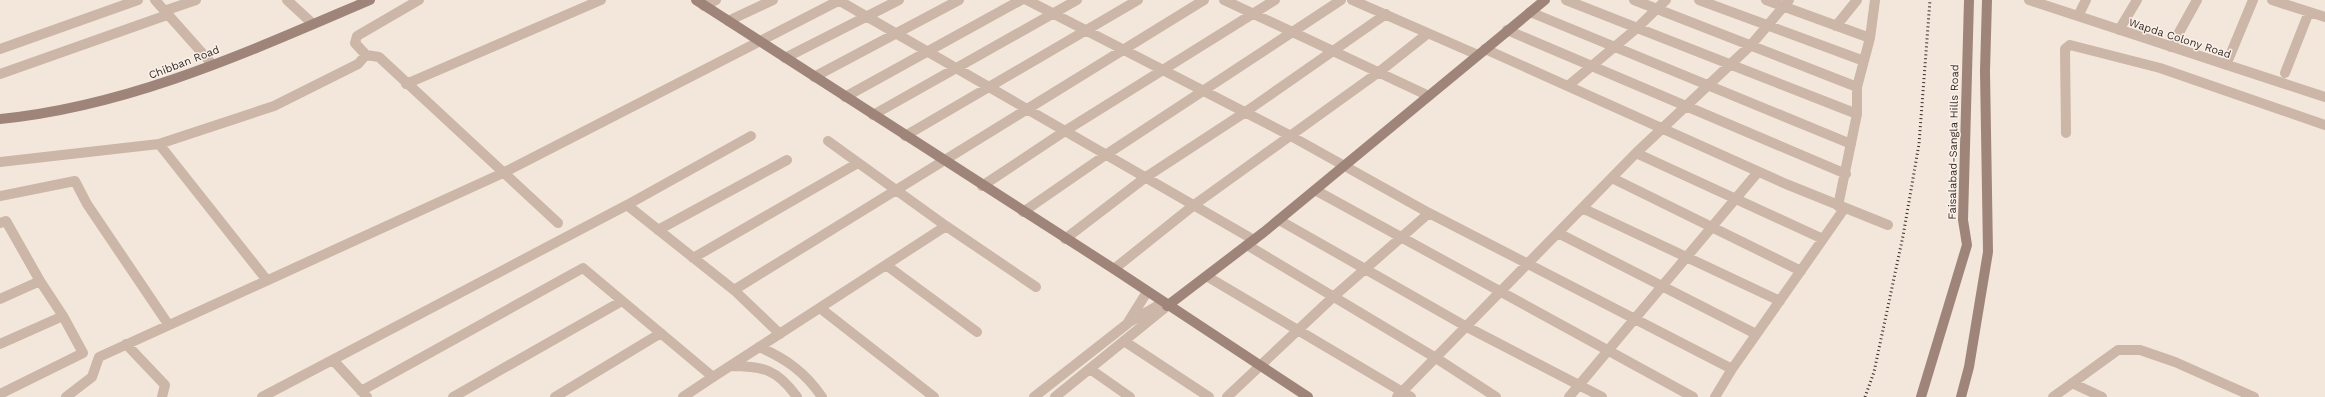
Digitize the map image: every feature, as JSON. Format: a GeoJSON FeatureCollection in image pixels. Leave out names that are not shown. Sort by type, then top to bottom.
{"type":"FeatureCollection","features":[{"type":"Feature","properties":{"kind":"street"},"geometry":{"type":"LineString","coordinates":[[0,49],[138,0]]}},
{"type":"Feature","properties":{"kind":"street"},"geometry":{"type":"LineString","coordinates":[[155,0],[212,64]]}},
{"type":"Feature","properties":{"kind":"street"},"geometry":{"type":"LineString","coordinates":[[0,74],[166,13],[196,0]]}},
{"type":"Feature","properties":{"kind":"street"},"geometry":{"type":"LineString","coordinates":[[287,0],[313,24]]}},
{"type":"Feature","properties":{"kind":"street","name":"Chibban Road"},"geometry":{"type":"LineString","coordinates":[[0,119],[55,112],[94,104],[158,86],[370,0]]}},
{"type":"Feature","properties":{"kind":"street"},"geometry":{"type":"LineString","coordinates":[[419,0],[354,39],[355,43],[366,55],[379,57],[406,84],[558,223]]}},
{"type":"Feature","properties":{"kind":"street"},"geometry":{"type":"LineString","coordinates":[[406,84],[601,0]]}},
{"type":"Feature","properties":{"kind":"street"},"geometry":{"type":"LineString","coordinates":[[696,0],[982,186],[1114,269],[1308,397]]}},
{"type":"Feature","properties":{"kind":"street"},"geometry":{"type":"LineString","coordinates":[[704,6],[716,0]]}},
{"type":"Feature","properties":{"kind":"street"},"geometry":{"type":"LineString","coordinates":[[728,21],[773,0]]}},
{"type":"Feature","properties":{"kind":"street"},"geometry":{"type":"LineString","coordinates":[[0,394],[83,353],[99,357],[266,279],[503,172],[839,0],[1194,205],[1332,298],[1436,358],[1496,397]]}},
{"type":"Feature","properties":{"kind":"street"},"geometry":{"type":"LineString","coordinates":[[785,58],[899,0]]}},
{"type":"Feature","properties":{"kind":"street"},"geometry":{"type":"LineString","coordinates":[[814,77],[959,0]]}},
{"type":"Feature","properties":{"kind":"street"},"geometry":{"type":"LineString","coordinates":[[845,97],[1021,0]]}},
{"type":"Feature","properties":{"kind":"street"},"geometry":{"type":"LineString","coordinates":[[1027,0],[1244,113],[1290,135],[1429,213],[1732,369]]}},
{"type":"Feature","properties":{"kind":"street"},"geometry":{"type":"LineString","coordinates":[[873,115],[1077,0]]}},
{"type":"Feature","properties":{"kind":"street"},"geometry":{"type":"LineString","coordinates":[[905,136],[1138,0]]}},
{"type":"Feature","properties":{"kind":"street"},"geometry":{"type":"LineString","coordinates":[[734,290],[1026,108],[1204,0]]}},
{"type":"Feature","properties":{"kind":"street"},"geometry":{"type":"LineString","coordinates":[[1224,0],[1430,96]]}},
{"type":"Feature","properties":{"kind":"street"},"geometry":{"type":"LineString","coordinates":[[982,186],[1065,131],[1276,0]]}},
{"type":"Feature","properties":{"kind":"street"},"geometry":{"type":"LineString","coordinates":[[1023,212],[1202,90],[1294,32],[1341,0]]}},
{"type":"Feature","properties":{"kind":"street"},"geometry":{"type":"LineString","coordinates":[[1352,0],[1386,14],[1427,34],[1482,52],[1569,86],[1758,172],[1841,208],[1888,225]]}},
{"type":"Feature","properties":{"kind":"street"},"geometry":{"type":"LineString","coordinates":[[1034,397],[1127,324],[1165,304],[1208,277],[1545,0]]}},
{"type":"Feature","properties":{"kind":"street"},"geometry":{"type":"LineString","coordinates":[[1566,0],[1857,114]]}},
{"type":"Feature","properties":{"kind":"street"},"geometry":{"type":"LineString","coordinates":[[1634,0],[1857,86]]}},
{"type":"Feature","properties":{"kind":"street"},"geometry":{"type":"LineString","coordinates":[[1569,86],[1637,28],[1666,0]]}},
{"type":"Feature","properties":{"kind":"street"},"geometry":{"type":"LineString","coordinates":[[1699,0],[1864,61]]}},
{"type":"Feature","properties":{"kind":"street"},"geometry":{"type":"LineString","coordinates":[[1766,0],[1786,3],[1836,26],[1870,38]]}},
{"type":"Feature","properties":{"kind":"street"},"geometry":{"type":"LineString","coordinates":[[1836,26],[1857,0]]}},
{"type":"Feature","properties":{"kind":"street"},"geometry":{"type":"LineString","coordinates":[[1715,397],[1732,369],[1823,239],[1841,208],[1857,114],[1857,86],[1870,38],[1875,0]]}},
{"type":"Feature","properties":{"kind":"street","name":"Wapda Colony Road"},"geometry":{"type":"LineString","coordinates":[[2029,0],[2325,97]]}},
{"type":"Feature","properties":{"kind":"street"},"geometry":{"type":"LineString","coordinates":[[2078,16],[2086,0]]}},
{"type":"Feature","properties":{"kind":"street"},"geometry":{"type":"LineString","coordinates":[[2119,30],[2137,0]]}},
{"type":"Feature","properties":{"kind":"street"},"geometry":{"type":"LineString","coordinates":[[2171,47],[2197,0]]}},
{"type":"Feature","properties":{"kind":"street"},"geometry":{"type":"LineString","coordinates":[[2226,65],[2253,0]]}},
{"type":"Feature","properties":{"kind":"street"},"geometry":{"type":"LineString","coordinates":[[2272,0],[2325,17]]}},
{"type":"Feature","properties":{"kind":"street"},"geometry":{"type":"LineString","coordinates":[[1961,397],[1969,367],[1988,252],[1987,3],[1969,1]]}},
{"type":"Feature","properties":{"kind":"street","name":"Faisalabad-Sangla Hills Road"},"geometry":{"type":"LineString","coordinates":[[1921,397],[1967,245],[1963,220],[1969,1]]}},
{"type":"Feature","properties":{"kind":"street"},"geometry":{"type":"LineString","coordinates":[[1208,277],[1403,395],[1436,358],[1636,153],[1751,45],[1786,3]]}},
{"type":"Feature","properties":{"kind":"street"},"geometry":{"type":"LineString","coordinates":[[1530,12],[1851,144]]}},
{"type":"Feature","properties":{"kind":"street"},"geometry":{"type":"LineString","coordinates":[[2286,73],[2309,12]]}},
{"type":"Feature","properties":{"kind":"street"},"geometry":{"type":"LineString","coordinates":[[1065,239],[1146,177],[1244,113],[1386,14]]}},
{"type":"Feature","properties":{"kind":"street"},"geometry":{"type":"LineString","coordinates":[[1507,30],[1594,66],[1685,107],[1846,174]]}},
{"type":"Feature","properties":{"kind":"street"},"geometry":{"type":"LineString","coordinates":[[1114,269],[1194,205],[1378,72],[1427,34]]}},
{"type":"Feature","properties":{"kind":"street"},"geometry":{"type":"LineString","coordinates":[[2066,133],[2065,49],[2070,45],[2160,68],[2325,125]]}},
{"type":"Feature","properties":{"kind":"street"},"geometry":{"type":"LineString","coordinates":[[0,162],[160,144],[274,106],[358,64],[366,55]]}},
{"type":"Feature","properties":{"kind":"street"},"geometry":{"type":"LineString","coordinates":[[262,397],[626,205],[751,136]]}},
{"type":"Feature","properties":{"kind":"street"},"geometry":{"type":"LineString","coordinates":[[828,141],[946,226],[1036,287]]}},
{"type":"Feature","properties":{"kind":"street"},"geometry":{"type":"LineString","coordinates":[[160,144],[266,279]]}},
{"type":"Feature","properties":{"kind":"street"},"geometry":{"type":"LineString","coordinates":[[1636,153],[1823,239]]}},
{"type":"Feature","properties":{"kind":"street"},"geometry":{"type":"LineString","coordinates":[[658,230],[787,160]]}},
{"type":"Feature","properties":{"kind":"street"},"geometry":{"type":"LineString","coordinates":[[693,258],[858,163]]}},
{"type":"Feature","properties":{"kind":"street"},"geometry":{"type":"LineString","coordinates":[[1569,397],[1758,172]]}},
{"type":"Feature","properties":{"kind":"street"},"geometry":{"type":"LineString","coordinates":[[1612,178],[1800,271]]}},
{"type":"Feature","properties":{"kind":"street"},"geometry":{"type":"LineString","coordinates":[[0,196],[75,181],[87,204],[168,324]]}},
{"type":"Feature","properties":{"kind":"street"},"geometry":{"type":"LineString","coordinates":[[1315,190],[1693,397]]}},
{"type":"Feature","properties":{"kind":"street"},"geometry":{"type":"LineString","coordinates":[[626,205],[734,290],[780,334]]}},
{"type":"Feature","properties":{"kind":"street"},"geometry":{"type":"LineString","coordinates":[[1582,208],[1780,301]]}},
{"type":"Feature","properties":{"kind":"street"},"geometry":{"type":"LineString","coordinates":[[1227,397],[1299,331],[1332,298],[1429,213]]}},
{"type":"Feature","properties":{"kind":"street"},"geometry":{"type":"LineString","coordinates":[[2,218],[83,353]]}},
{"type":"Feature","properties":{"kind":"street"},"geometry":{"type":"LineString","coordinates":[[1279,220],[1467,327],[1580,384],[1602,397]]}},
{"type":"Feature","properties":{"kind":"street"},"geometry":{"type":"LineString","coordinates":[[683,397],[946,226]]}},
{"type":"Feature","properties":{"kind":"street"},"geometry":{"type":"LineString","coordinates":[[1558,233],[1756,334]]}},
{"type":"Feature","properties":{"kind":"street"},"geometry":{"type":"LineString","coordinates":[[886,265],[977,332]]}},
{"type":"Feature","properties":{"kind":"street"},"geometry":{"type":"LineString","coordinates":[[333,360],[364,394],[583,268],[713,377]]}},
{"type":"Feature","properties":{"kind":"street"},"geometry":{"type":"LineString","coordinates":[[0,299],[40,281]]}},
{"type":"Feature","properties":{"kind":"street"},"geometry":{"type":"LineString","coordinates":[[1127,324],[1147,292]]}},
{"type":"Feature","properties":{"kind":"street"},"geometry":{"type":"LineString","coordinates":[[453,397],[622,301]]}},
{"type":"Feature","properties":{"kind":"street"},"geometry":{"type":"LineString","coordinates":[[1055,397],[1124,341],[1165,304]]}},
{"type":"Feature","properties":{"kind":"street"},"geometry":{"type":"LineString","coordinates":[[820,308],[934,397]]}},
{"type":"Feature","properties":{"kind":"street"},"geometry":{"type":"LineString","coordinates":[[0,344],[62,316]]}},
{"type":"Feature","properties":{"kind":"street"},"geometry":{"type":"LineString","coordinates":[[555,397],[660,333]]}},
{"type":"Feature","properties":{"kind":"street"},"geometry":{"type":"LineString","coordinates":[[1124,341],[1209,397]]}},
{"type":"Feature","properties":{"kind":"street"},"geometry":{"type":"LineString","coordinates":[[126,344],[165,384],[162,397]]}},
{"type":"Feature","properties":{"kind":"street"},"geometry":{"type":"LineString","coordinates":[[759,347],[789,360],[811,379],[822,397]]}},
{"type":"Feature","properties":{"kind":"street"},"geometry":{"type":"LineString","coordinates":[[2053,397],[2118,350],[2140,350],[2254,397]]}},
{"type":"Feature","properties":{"kind":"street"},"geometry":{"type":"LineString","coordinates":[[66,397],[85,384],[96,373],[99,357]]}},
{"type":"Feature","properties":{"kind":"street"},"geometry":{"type":"LineString","coordinates":[[730,366],[757,366],[781,375],[797,397]]}},
{"type":"Feature","properties":{"kind":"street"},"geometry":{"type":"LineString","coordinates":[[1090,369],[1130,397]]}},
{"type":"Feature","properties":{"kind":"street"},"geometry":{"type":"LineString","coordinates":[[2072,383],[2102,397]]}},
{"type":"Feature","properties":{"kind":"railway"},"geometry":{"type":"LineString","coordinates":[[1865,397],[1874,372],[1903,236],[1919,144],[1930,0]]}}]}
